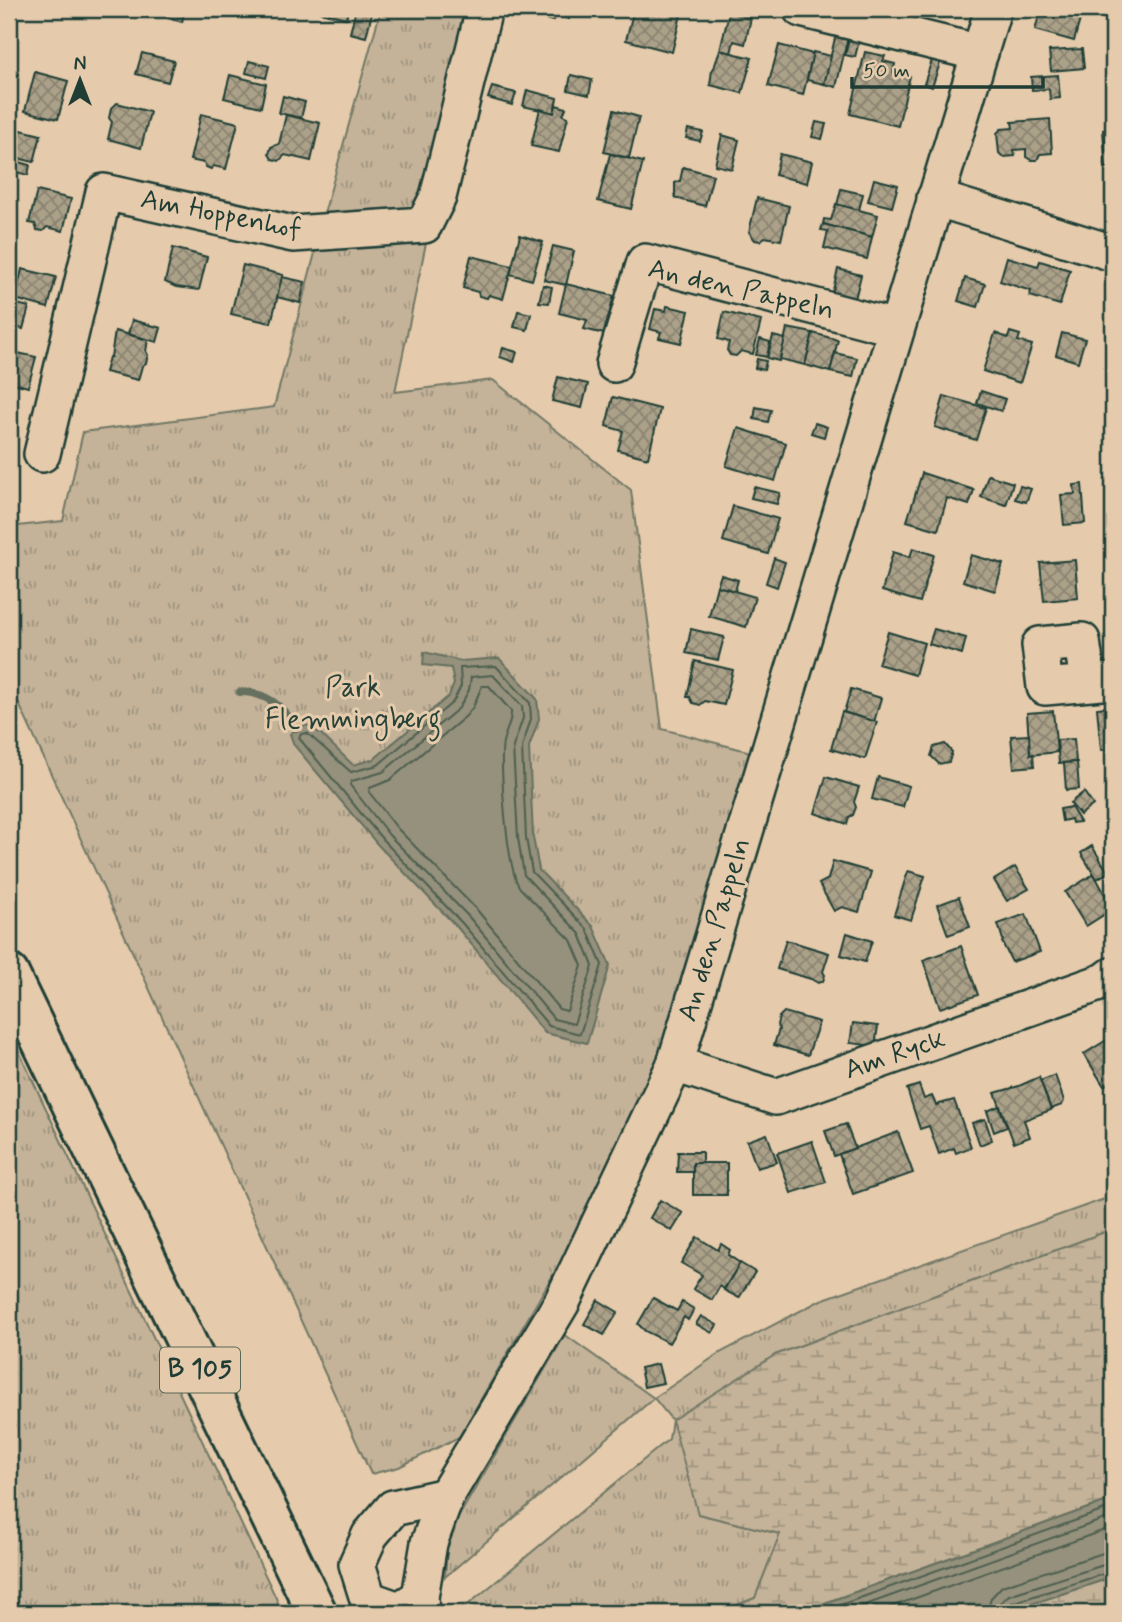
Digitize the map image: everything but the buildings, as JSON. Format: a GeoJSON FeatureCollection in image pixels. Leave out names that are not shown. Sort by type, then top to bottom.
{"type":"FeatureCollection","features":[{"type":"Feature","properties":{"kind":"highway","name":"B 105"},"geometry":{"type":"LineString","coordinates":[[9,974],[317,1613]]}},
{"type":"Feature","properties":{"kind":"street","name":"Am Hoppenhof"},"geometry":{"type":"LineString","coordinates":[[42,454],[104,192],[293,234],[424,225],[438,197],[484,9]]}},
{"type":"Feature","properties":{"kind":"street"},"geometry":{"type":"LineString","coordinates":[[801,9],[980,53]]}},
{"type":"Feature","properties":{"kind":"street","name":"An den Pappeln"},"geometry":{"type":"LineString","coordinates":[[446,1496],[393,1508],[370,1535],[357,1564],[368,1600],[399,1610],[421,1605],[429,1543],[446,1496],[562,1302],[675,1064],[993,9]]}},
{"type":"Feature","properties":{"kind":"street"},"geometry":{"type":"LineString","coordinates":[[935,198],[1113,253]]}},
{"type":"Feature","properties":{"kind":"street","name":"An den Pappeln"},"geometry":{"type":"LineString","coordinates":[[614,364],[645,262],[897,328]]}},
{"type":"Feature","properties":{"kind":"street","name":"Am Ryck"},"geometry":{"type":"LineString","coordinates":[[675,1064],[776,1097],[1105,981],[1113,975]]}},
{"type":"Feature","properties":{"kind":"green space"},"geometry":{"type":"Polygon","coordinates":[[[381,9],[470,9],[426,195],[410,213],[322,221],[381,9]]]}},
{"type":"Feature","properties":{"kind":"green space","name":"Park Flemmingberg"},"geometry":{"type":"Polygon","coordinates":[[[422,231],[426,243],[395,392],[493,380],[631,490],[662,729],[747,751],[759,757],[664,1054],[597,1199],[459,1437],[399,1467],[371,1474],[9,682],[9,527],[63,521],[83,432],[274,407],[319,238],[422,231]]]}},
{"type":"Feature","properties":{"kind":"green space"},"geometry":{"type":"Polygon","coordinates":[[[9,1030],[283,1613],[9,1613],[9,1030]]]}},
{"type":"Feature","properties":{"kind":"green space"},"geometry":{"type":"Polygon","coordinates":[[[1113,1196],[1113,1229],[775,1355],[698,1514],[780,1534],[755,1598],[717,1613],[458,1613],[669,1439],[672,1420],[654,1398],[718,1354],[821,1300],[1113,1196]]]}},
{"type":"Feature","properties":{"kind":"green space"},"geometry":{"type":"Polygon","coordinates":[[[1113,1229],[1113,1499],[797,1613],[717,1613],[755,1598],[780,1534],[698,1514],[672,1420],[775,1355],[1113,1229]]]}},
{"type":"Feature","properties":{"kind":"green space"},"geometry":{"type":"Polygon","coordinates":[[[565,1335],[654,1398],[445,1577],[448,1535],[565,1335]]]}},
{"type":"Feature","properties":{"kind":"green space"},"geometry":{"type":"Polygon","coordinates":[[[1113,1577],[1113,1613],[1004,1613],[1113,1577]]]}},
{"type":"Feature","properties":{"kind":"water"},"geometry":{"type":"Polygon","coordinates":[[[424,652],[461,661],[499,658],[537,699],[539,719],[529,747],[533,837],[539,870],[593,926],[610,965],[587,1043],[545,1033],[457,927],[378,845],[294,745],[290,734],[296,728],[307,725],[321,734],[353,765],[374,759],[449,696],[454,684],[451,668],[423,665],[424,652]]]}},
{"type":"Feature","properties":{"kind":"water"},"geometry":{"type":"Polygon","coordinates":[[[1113,1499],[1113,1577],[1004,1613],[797,1613],[1113,1499]]]}},
{"type":"Feature","properties":{"kind":"waterway"},"geometry":{"type":"LineString","coordinates":[[240,692],[258,695],[273,702],[296,728]]}}]}
